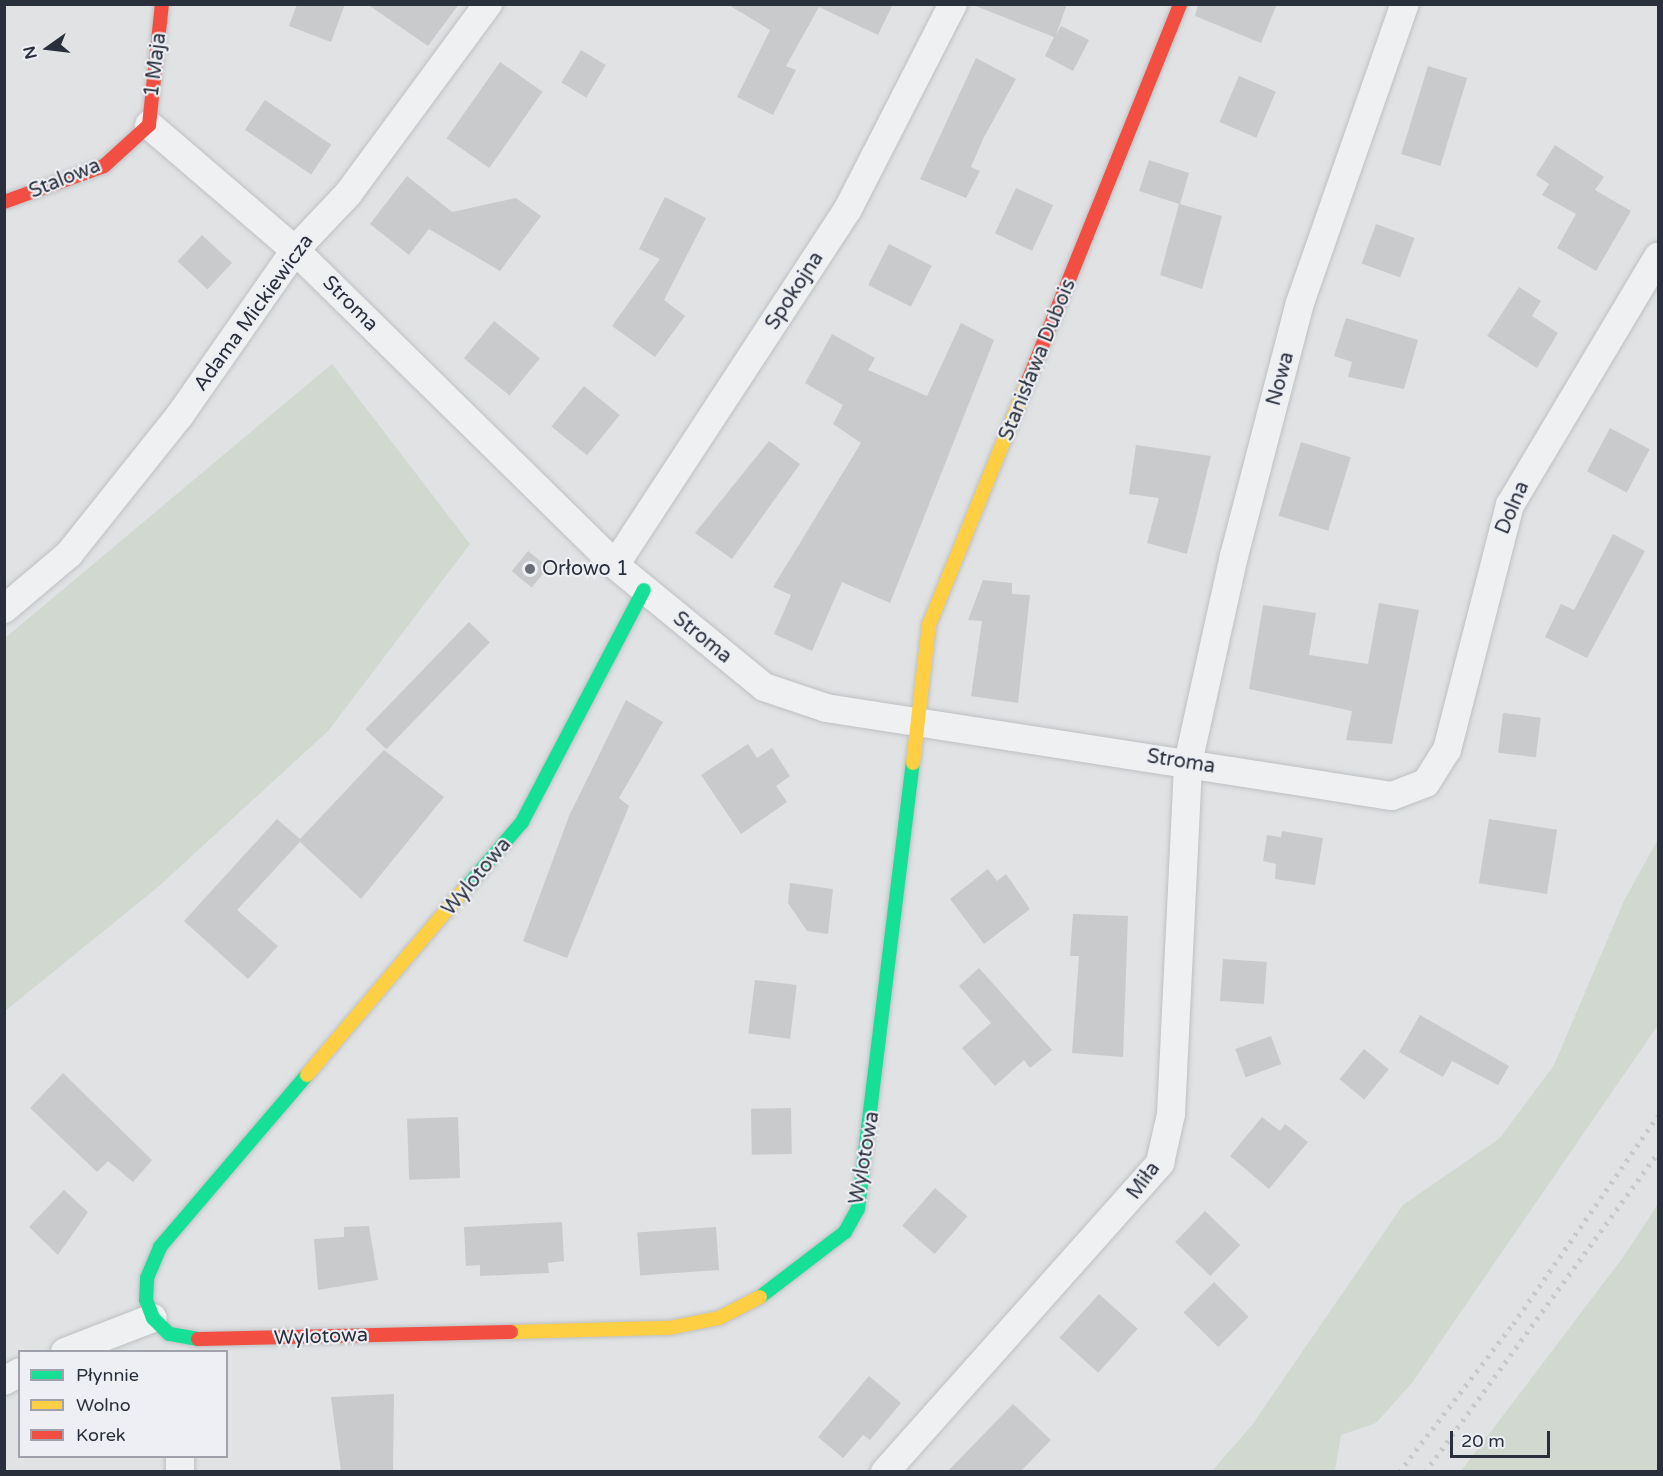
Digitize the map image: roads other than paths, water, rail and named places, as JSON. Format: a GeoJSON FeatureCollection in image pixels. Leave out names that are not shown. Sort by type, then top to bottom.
{"type":"FeatureCollection","features":[{"type":"Feature","properties":{"kind":"street","name":"1 Maja"},"geometry":{"type":"LineString","coordinates":[[148,125],[162,4]]}},
{"type":"Feature","properties":{"kind":"street","name":"Adama Mickiewicza"},"geometry":{"type":"LineString","coordinates":[[4,609],[76,544],[180,415],[295,250],[348,194],[488,4]]}},
{"type":"Feature","properties":{"kind":"street","name":"Spokojna"},"geometry":{"type":"LineString","coordinates":[[615,565],[848,210],[953,4]]}},
{"type":"Feature","properties":{"kind":"street","name":"Stanisława Dubois"},"geometry":{"type":"LineString","coordinates":[[914,720],[929,625],[1180,4]]}},
{"type":"Feature","properties":{"kind":"street","name":"Nowa"},"geometry":{"type":"LineString","coordinates":[[1188,763],[1234,556],[1300,303],[1405,4]]}},
{"type":"Feature","properties":{"kind":"street","name":"Stalowa"},"geometry":{"type":"LineString","coordinates":[[4,202],[104,166],[148,125]]}},
{"type":"Feature","properties":{"kind":"street","name":"Stroma"},"geometry":{"type":"LineString","coordinates":[[148,125],[295,250],[615,565],[754,680],[789,700],[1392,796],[1426,783]]}},
{"type":"Feature","properties":{"kind":"street","name":"Dolna"},"geometry":{"type":"LineString","coordinates":[[1426,783],[1447,750],[1510,505],[1659,257]]}},
{"type":"Feature","properties":{"kind":"street","name":"Wylotowa"},"geometry":{"type":"LineString","coordinates":[[644,590],[522,822],[166,1238],[147,1278],[167,1335],[206,1340],[669,1328],[739,1309],[824,1251],[858,1209],[865,1179],[897,929],[914,720]]}},
{"type":"Feature","properties":{"kind":"street","name":"Miła"},"geometry":{"type":"LineString","coordinates":[[885,1472],[1160,1163],[1171,1114],[1188,763]]}},
{"type":"Feature","properties":{"kind":"street"},"geometry":{"type":"LineString","coordinates":[[77,1350],[167,1335]]}},
{"type":"Feature","properties":{"kind":"street"},"geometry":{"type":"LineString","coordinates":[[4,1381],[18,1373]]}},
{"type":"Feature","properties":{"kind":"railway"},"geometry":{"type":"LineString","coordinates":[[1399,1472],[1513,1324],[1658,1115]]}},
{"type":"Feature","properties":{"kind":"railway"},"geometry":{"type":"LineString","coordinates":[[1425,1472],[1658,1152]]}},
{"type":"Feature","properties":{"kind":"place","name":"Orłowo 1"},"geometry":{"type":"Point","coordinates":[530,569]}}]}
